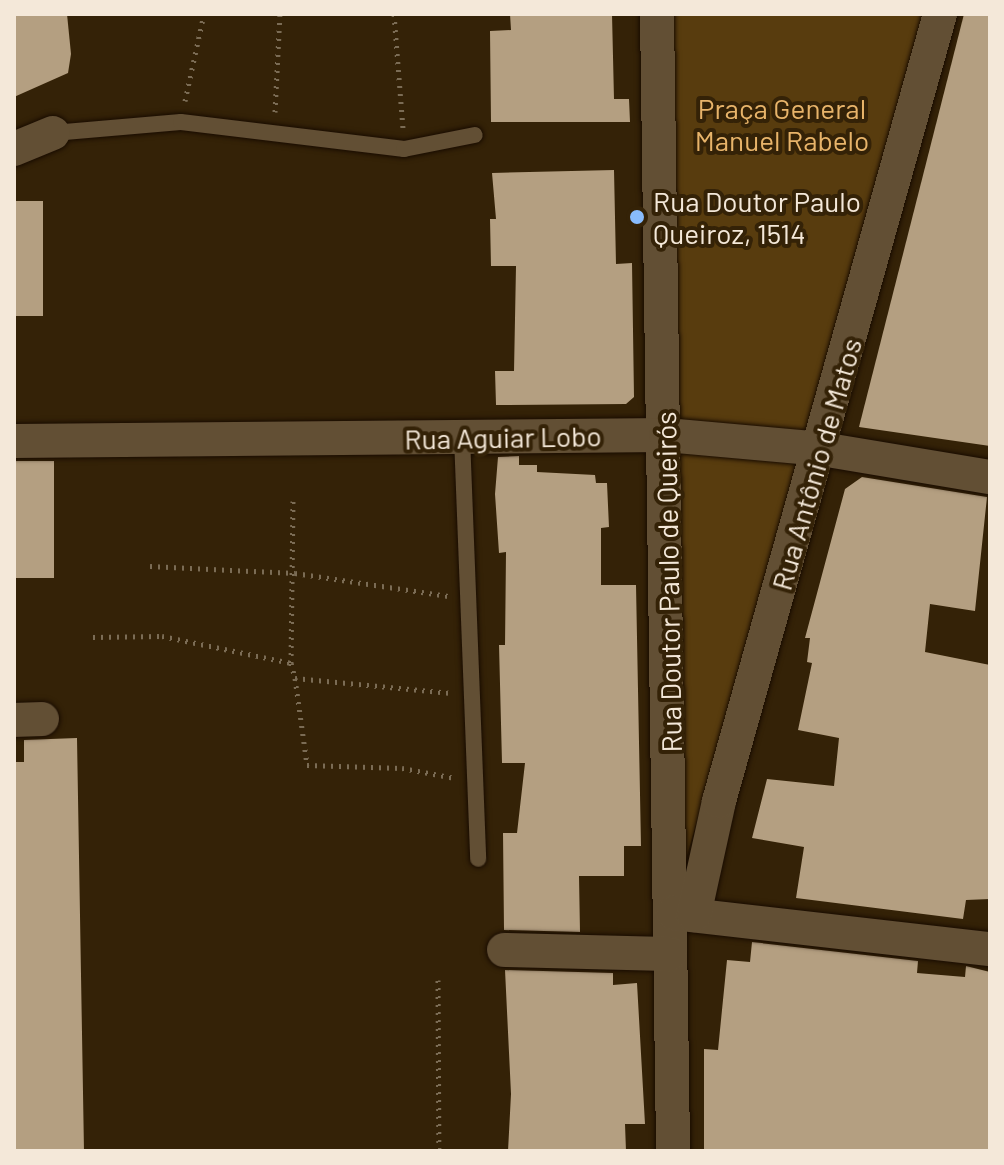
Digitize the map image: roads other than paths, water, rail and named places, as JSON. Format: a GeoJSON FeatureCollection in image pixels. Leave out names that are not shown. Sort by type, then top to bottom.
{"type":"FeatureCollection","features":[{"type":"Feature","properties":{"kind":"street","name":"Rua Doutor Paulo de Queirós"},"geometry":{"type":"LineString","coordinates":[[657,14],[666,435],[683,914],[670,954],[673,1151]]}},
{"type":"Feature","properties":{"kind":"street","name":"Rua Antônio de Matos"},"geometry":{"type":"LineString","coordinates":[[683,914],[822,449],[940,14]]}},
{"type":"Feature","properties":{"kind":"street"},"geometry":{"type":"LineString","coordinates":[[14,149],[53,133]]}},
{"type":"Feature","properties":{"kind":"street","name":"Rua Aguiar Lobo"},"geometry":{"type":"LineString","coordinates":[[14,441],[666,435],[822,449],[990,477]]}},
{"type":"Feature","properties":{"kind":"street"},"geometry":{"type":"LineString","coordinates":[[683,914],[990,949]]}},
{"type":"Feature","properties":{"kind":"street"},"geometry":{"type":"LineString","coordinates":[[504,950],[670,954]]}},
{"type":"Feature","properties":{"kind":"lane"},"geometry":{"type":"LineString","coordinates":[[53,133],[181,122],[404,149],[475,135]]}},
{"type":"Feature","properties":{"kind":"lane"},"geometry":{"type":"LineString","coordinates":[[462,437],[478,859]]}},
{"type":"Feature","properties":{"kind":"place","name":"Rua Doutor Paulo Queiroz, 1514"},"geometry":{"type":"Point","coordinates":[637,217]}},
{"type":"Feature","properties":{"kind":"park label","name":"Praça General Manuel Rabelo"},"geometry":{"type":"Point","coordinates":[782,124]}}]}
